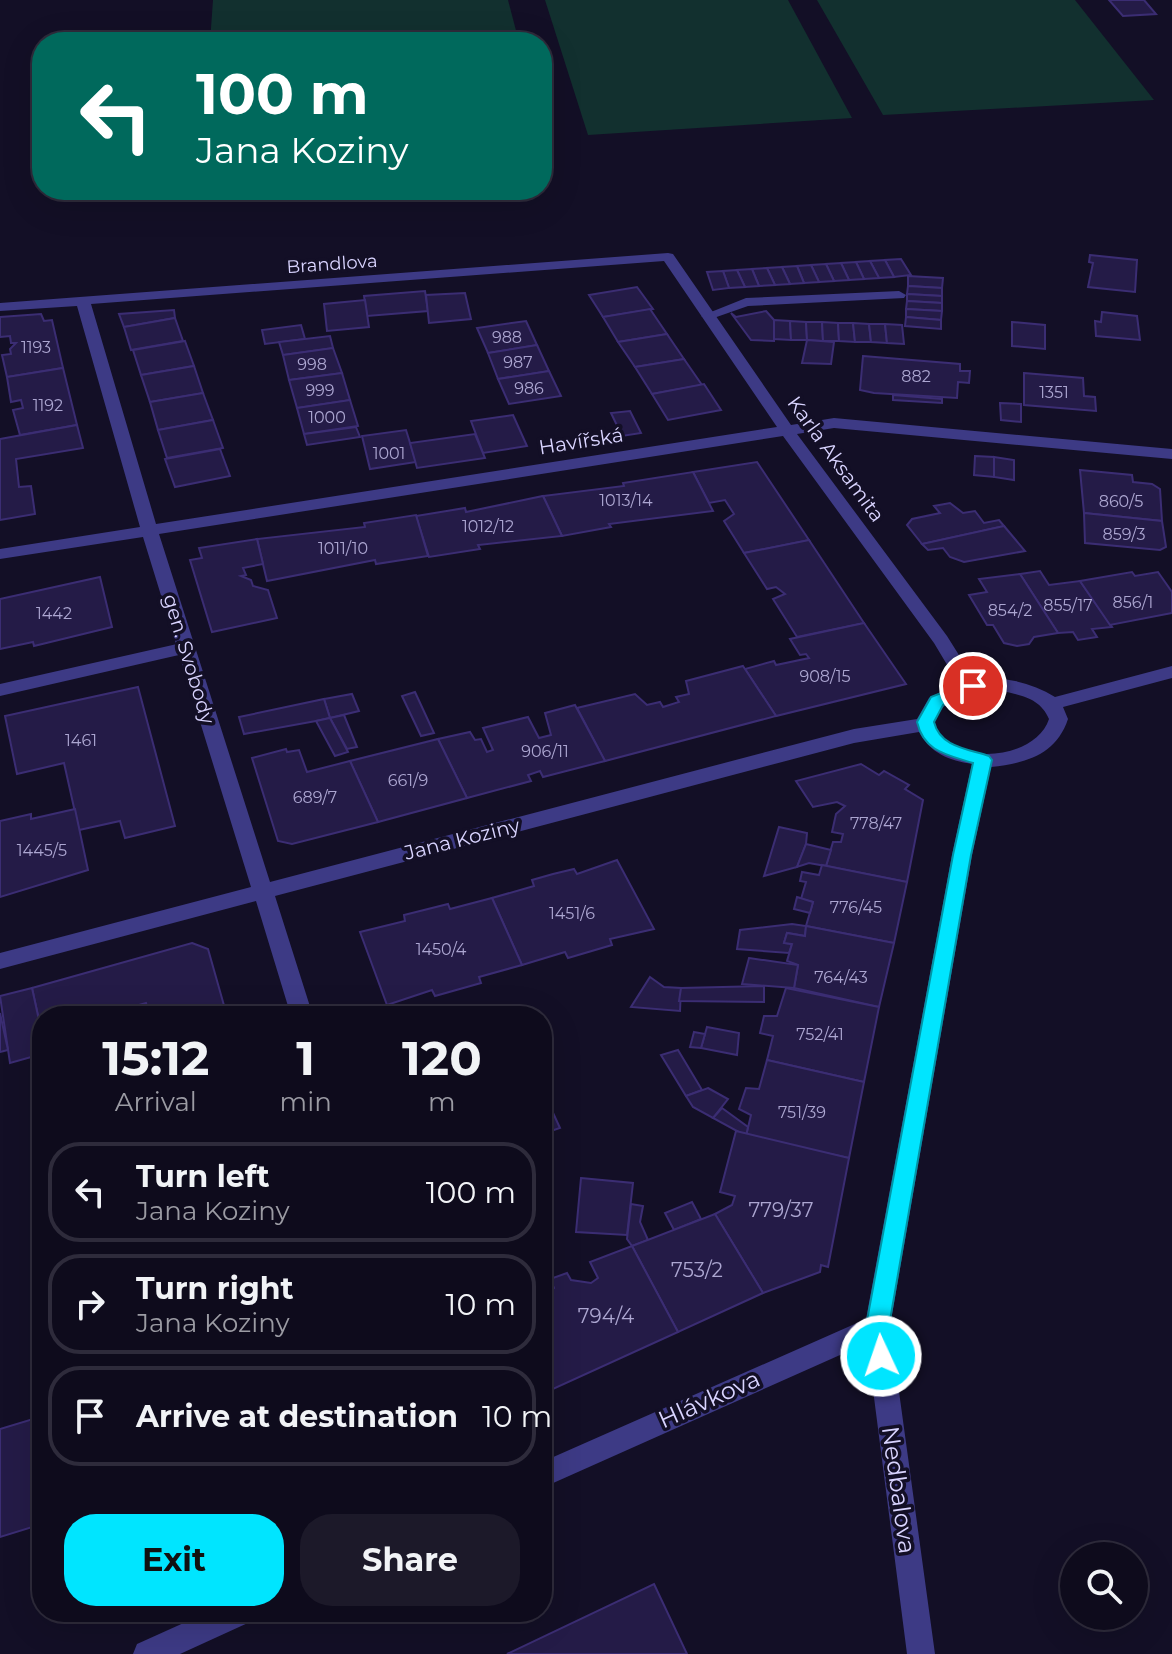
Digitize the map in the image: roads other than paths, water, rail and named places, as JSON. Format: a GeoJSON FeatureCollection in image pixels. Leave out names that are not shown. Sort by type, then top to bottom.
{"type":"FeatureCollection","features":[{"type":"Feature","properties":{"kind":"street","name":"Brandlova"},"geometry":{"type":"LineString","coordinates":[[0,307],[668,257]]}},
{"type":"Feature","properties":{"kind":"street","name":"Karla Aksamita"},"geometry":{"type":"LineString","coordinates":[[668,257],[788,432],[941,640],[970,687]]}},
{"type":"Feature","properties":{"kind":"street"},"geometry":{"type":"LineString","coordinates":[[708,316],[746,302],[899,295]]}},
{"type":"Feature","properties":{"kind":"street","name":"gen. Svobody"},"geometry":{"type":"LineString","coordinates":[[83,301],[149,530],[299,1006]]}},
{"type":"Feature","properties":{"kind":"street","name":"Havířská"},"geometry":{"type":"LineString","coordinates":[[0,554],[834,423],[1172,454]]}},
{"type":"Feature","properties":{"kind":"street"},"geometry":{"type":"LineString","coordinates":[[0,690],[186,648]]}},
{"type":"Feature","properties":{"kind":"street"},"geometry":{"type":"LineString","coordinates":[[1052,704],[1172,672]]}},
{"type":"Feature","properties":{"kind":"street"},"geometry":{"type":"LineString","coordinates":[[1015,686],[1036,692],[1052,704],[1059,717],[1059,727],[1046,745],[1023,756],[983,760],[943,748],[930,737],[925,724],[929,711],[937,701],[970,687],[1015,686]]}},
{"type":"Feature","properties":{"kind":"street","name":"Jana Koziny"},"geometry":{"type":"LineString","coordinates":[[0,961],[854,736],[925,724]]}},
{"type":"Feature","properties":{"kind":"street","name":"Nedbalova"},"geometry":{"type":"LineString","coordinates":[[921,1654],[877,1326],[962,855],[983,760]]}},
{"type":"Feature","properties":{"kind":"street","name":"Hlávkova"},"geometry":{"type":"LineString","coordinates":[[552,1471],[877,1326]]}},
{"type":"Feature","properties":{"kind":"street"},"geometry":{"type":"LineString","coordinates":[[147,1654],[218,1622]]}}]}
